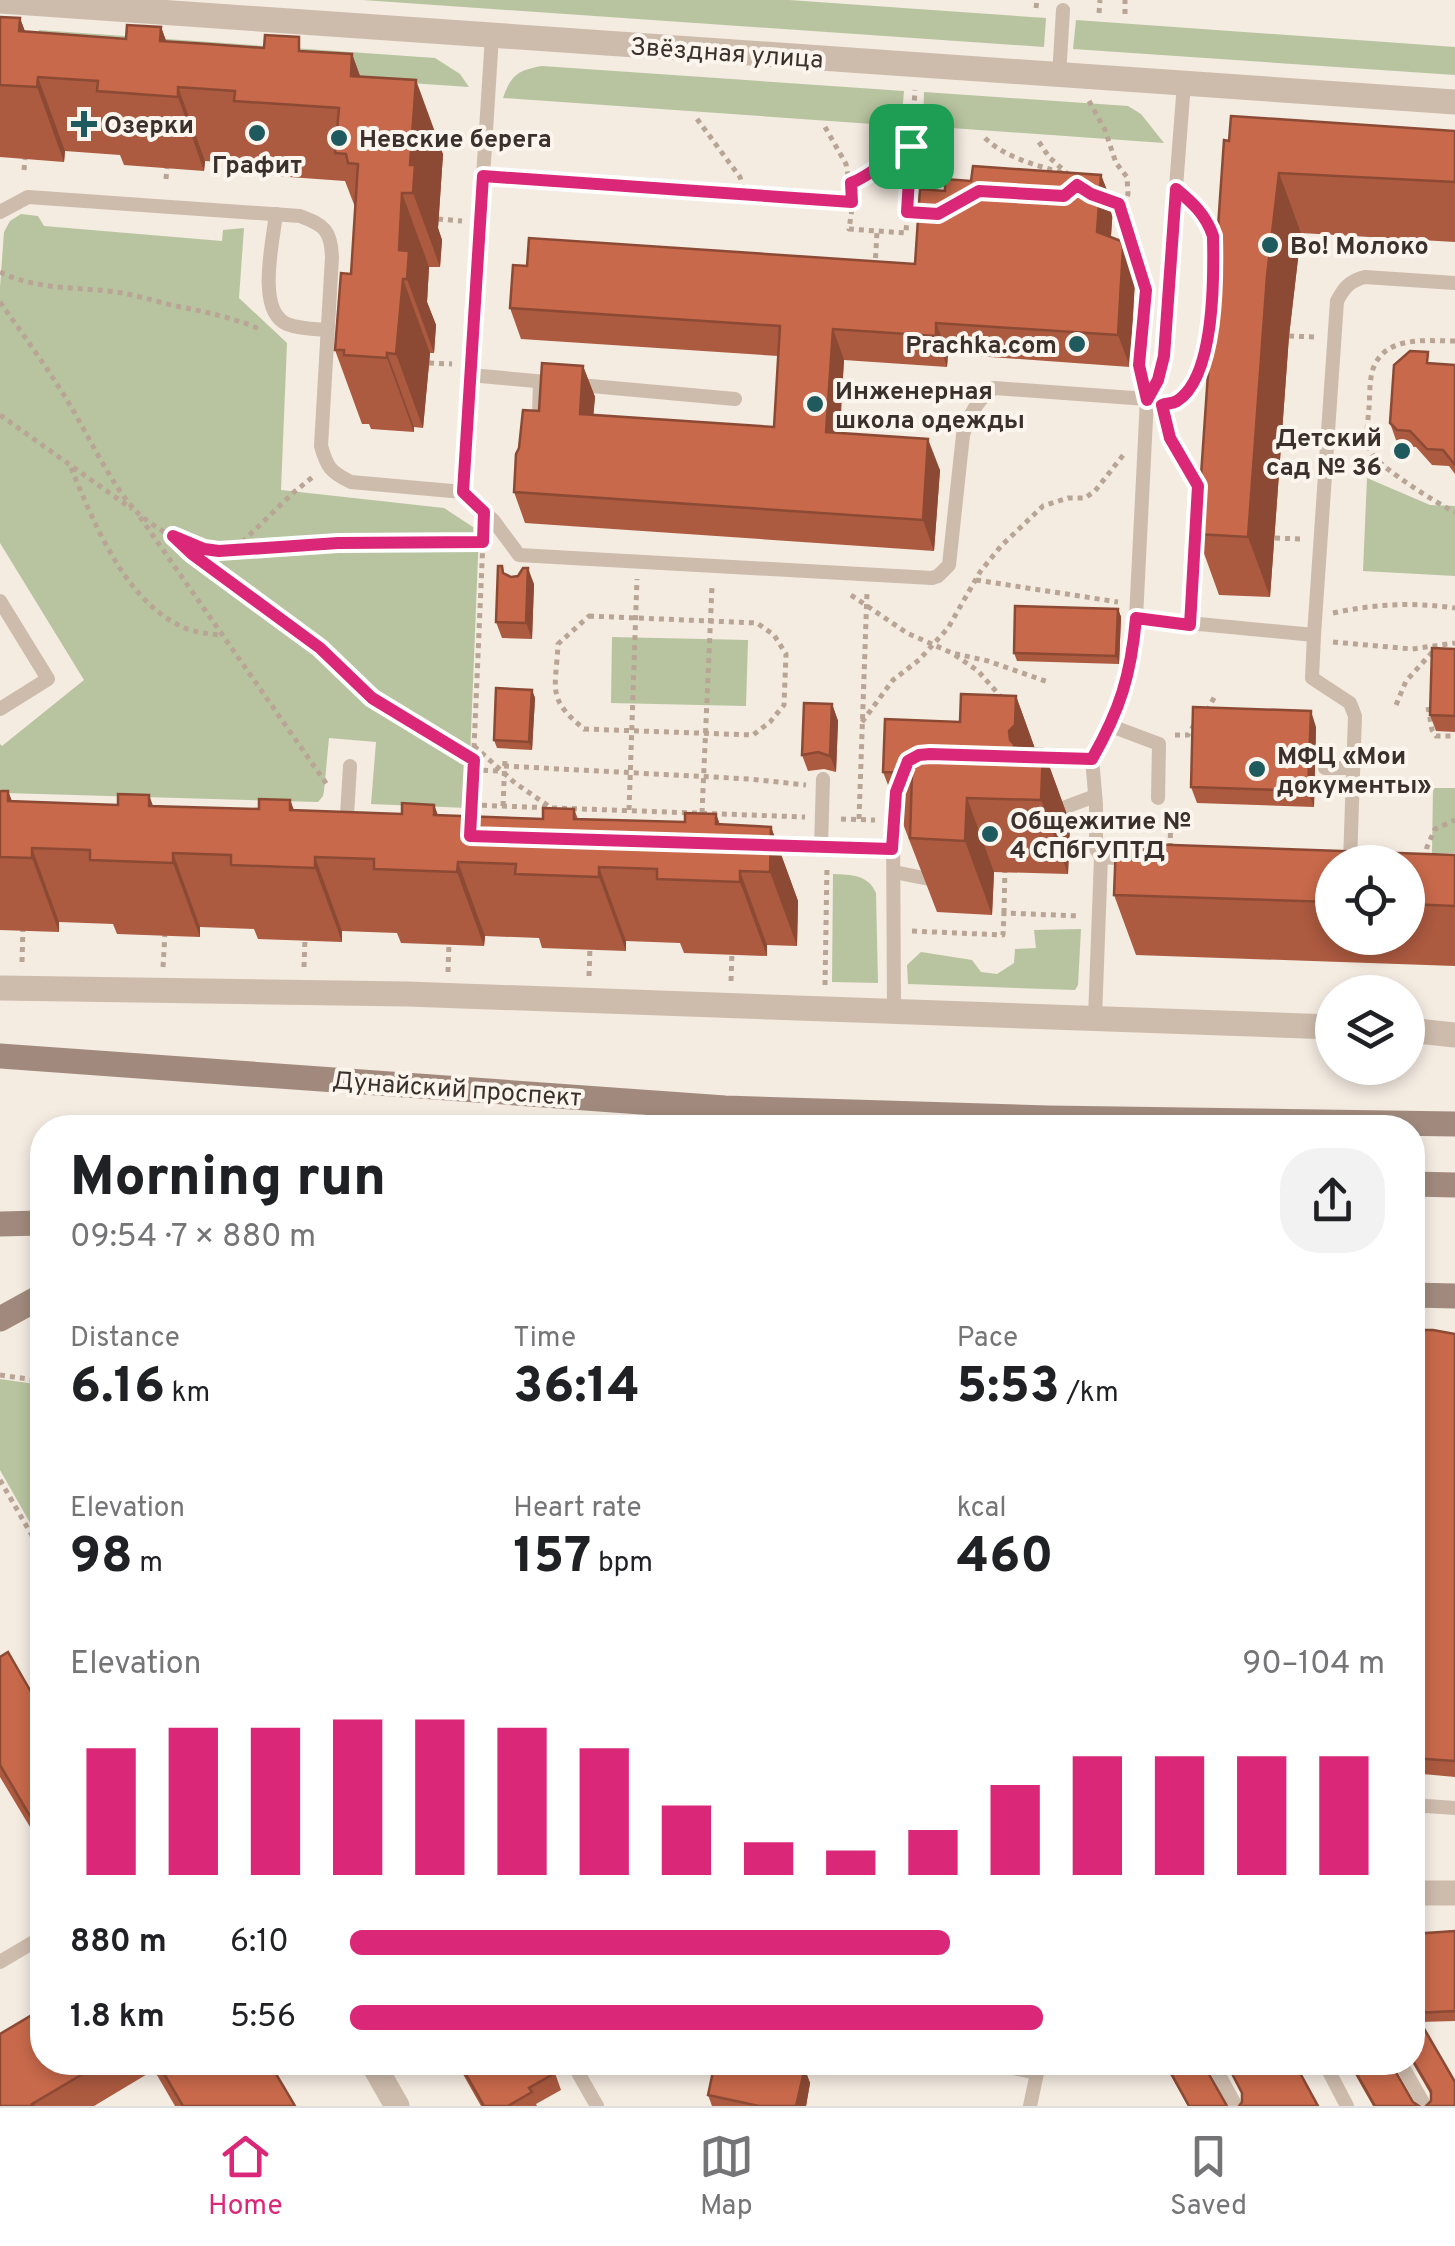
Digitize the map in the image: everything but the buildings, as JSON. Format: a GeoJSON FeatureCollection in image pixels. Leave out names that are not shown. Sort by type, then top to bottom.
{"type":"FeatureCollection","features":[{"type":"Feature","properties":{"kind":"main road","name":"Дунайский проспект"},"geometry":{"type":"LineString","coordinates":[[0,1056],[725,1108],[965,1115]]}},
{"type":"Feature","properties":{"kind":"main road","name":"Дунайский проспект"},"geometry":{"type":"LineString","coordinates":[[1425,1124],[1455,1124]]}},
{"type":"Feature","properties":{"kind":"main road"},"geometry":{"type":"LineString","coordinates":[[1425,1185],[1455,1186]]}},
{"type":"Feature","properties":{"kind":"main road"},"geometry":{"type":"LineString","coordinates":[[0,1224],[30,1223]]}},
{"type":"Feature","properties":{"kind":"main road"},"geometry":{"type":"LineString","coordinates":[[1425,1295],[1455,1296]]}},
{"type":"Feature","properties":{"kind":"main road"},"geometry":{"type":"LineString","coordinates":[[0,1320],[30,1306]]}},
{"type":"Feature","properties":{"kind":"street","name":"Звёздная улица"},"geometry":{"type":"LineString","coordinates":[[0,1],[1455,102]]}},
{"type":"Feature","properties":{"kind":"street"},"geometry":{"type":"LineString","coordinates":[[0,988],[407,994],[1315,1027]]}},
{"type":"Feature","properties":{"kind":"street"},"geometry":{"type":"LineString","coordinates":[[1425,1032],[1455,1035]]}},
{"type":"Feature","properties":{"kind":"street"},"geometry":{"type":"LineString","coordinates":[[1425,1893],[1455,1893]]}},
{"type":"Feature","properties":{"kind":"street"},"geometry":{"type":"LineString","coordinates":[[379,2075],[396,2106]]}},
{"type":"Feature","properties":{"kind":"lane"},"geometry":{"type":"LineString","coordinates":[[1063,10],[1068,77]]}},
{"type":"Feature","properties":{"kind":"lane"},"geometry":{"type":"LineString","coordinates":[[463,492],[492,36]]}},
{"type":"Feature","properties":{"kind":"lane"},"geometry":{"type":"LineString","coordinates":[[1095,1018],[1101,857],[1096,848],[1092,759],[1111,726],[1128,680],[1136,612],[1144,434],[1164,356],[1184,83]]}},
{"type":"Feature","properties":{"kind":"lane"},"geometry":{"type":"LineString","coordinates":[[0,212],[28,196],[300,216],[315,222],[326,230],[332,257],[321,446],[327,465],[350,482],[463,492],[484,512],[519,561],[932,578],[949,565],[968,420],[976,405],[994,388],[1154,402]]}},
{"type":"Feature","properties":{"kind":"lane"},"geometry":{"type":"LineString","coordinates":[[276,214],[268,298],[274,314],[284,324],[326,330]]}},
{"type":"Feature","properties":{"kind":"lane"},"geometry":{"type":"LineString","coordinates":[[1351,845],[1355,716],[1350,703],[1312,678],[1337,302],[1344,288],[1364,277],[1455,283]]}},
{"type":"Feature","properties":{"kind":"lane"},"geometry":{"type":"LineString","coordinates":[[470,376],[736,399]]}},
{"type":"Feature","properties":{"kind":"lane"},"geometry":{"type":"LineString","coordinates":[[530,430],[539,414],[540,382]]}},
{"type":"Feature","properties":{"kind":"lane"},"geometry":{"type":"LineString","coordinates":[[0,600],[48,679],[0,709]]}},
{"type":"Feature","properties":{"kind":"lane"},"geometry":{"type":"LineString","coordinates":[[1136,612],[1190,625],[1314,635]]}},
{"type":"Feature","properties":{"kind":"lane"},"geometry":{"type":"LineString","coordinates":[[1111,726],[1159,744],[1158,790]]}},
{"type":"Feature","properties":{"kind":"lane"},"geometry":{"type":"LineString","coordinates":[[1006,756],[1092,759]]}},
{"type":"Feature","properties":{"kind":"lane"},"geometry":{"type":"LineString","coordinates":[[346,832],[350,766]]}},
{"type":"Feature","properties":{"kind":"lane"},"geometry":{"type":"LineString","coordinates":[[1325,768],[1353,768]]}},
{"type":"Feature","properties":{"kind":"lane"},"geometry":{"type":"LineString","coordinates":[[894,1013],[892,849],[896,792],[902,774]]}},
{"type":"Feature","properties":{"kind":"lane"},"geometry":{"type":"LineString","coordinates":[[822,783],[824,847]]}},
{"type":"Feature","properties":{"kind":"lane"},"geometry":{"type":"LineString","coordinates":[[1046,809],[1063,808],[1095,796]]}},
{"type":"Feature","properties":{"kind":"lane"},"geometry":{"type":"LineString","coordinates":[[326,831],[364,832]]}},
{"type":"Feature","properties":{"kind":"lane"},"geometry":{"type":"LineString","coordinates":[[743,845],[892,849]]}},
{"type":"Feature","properties":{"kind":"lane"},"geometry":{"type":"LineString","coordinates":[[1101,857],[1170,861]]}},
{"type":"Feature","properties":{"kind":"lane"},"geometry":{"type":"LineString","coordinates":[[894,872],[928,879]]}},
{"type":"Feature","properties":{"kind":"lane"},"geometry":{"type":"LineString","coordinates":[[1425,1806],[1455,1808]]}},
{"type":"Feature","properties":{"kind":"lane"},"geometry":{"type":"LineString","coordinates":[[0,1962],[30,1944]]}},
{"type":"Feature","properties":{"kind":"lane"},"geometry":{"type":"LineString","coordinates":[[579,2075],[596,2106]]}},
{"type":"Feature","properties":{"kind":"lane"},"geometry":{"type":"LineString","coordinates":[[1030,2106],[1037,2075]]}},
{"type":"Feature","properties":{"kind":"lane"},"geometry":{"type":"LineString","coordinates":[[1219,2075],[1236,2106]]}},
{"type":"Feature","properties":{"kind":"lane"},"geometry":{"type":"LineString","coordinates":[[1331,2075],[1348,2106]]}},
{"type":"Feature","properties":{"kind":"lane"},"geometry":{"type":"LineString","coordinates":[[1407,2075],[1425,2106]]}},
{"type":"Feature","properties":{"kind":"path"},"geometry":{"type":"LineString","coordinates":[[1036,8],[1037,0]]}},
{"type":"Feature","properties":{"kind":"path"},"geometry":{"type":"LineString","coordinates":[[1099,13],[1100,0]]}},
{"type":"Feature","properties":{"kind":"path"},"geometry":{"type":"LineString","coordinates":[[1124,14],[1125,0]]}},
{"type":"Feature","properties":{"kind":"path"},"geometry":{"type":"LineString","coordinates":[[825,127],[846,164],[851,183],[849,229],[906,233],[918,66]]}},
{"type":"Feature","properties":{"kind":"path"},"geometry":{"type":"LineString","coordinates":[[1068,77],[1104,130],[1116,163],[1127,177],[1128,194],[1122,212]]}},
{"type":"Feature","properties":{"kind":"path"},"geometry":{"type":"LineString","coordinates":[[698,119],[740,176],[745,195]]}},
{"type":"Feature","properties":{"kind":"path"},"geometry":{"type":"LineString","coordinates":[[985,138],[1011,156],[1069,174]]}},
{"type":"Feature","properties":{"kind":"path"},"geometry":{"type":"LineString","coordinates":[[1039,142],[1077,185]]}},
{"type":"Feature","properties":{"kind":"path"},"geometry":{"type":"LineString","coordinates":[[851,183],[911,146]]}},
{"type":"Feature","properties":{"kind":"path"},"geometry":{"type":"LineString","coordinates":[[24,170],[25,159]]}},
{"type":"Feature","properties":{"kind":"path"},"geometry":{"type":"LineString","coordinates":[[166,179],[167,168]]}},
{"type":"Feature","properties":{"kind":"path"},"geometry":{"type":"LineString","coordinates":[[483,176],[852,202]]}},
{"type":"Feature","properties":{"kind":"path"},"geometry":{"type":"LineString","coordinates":[[1154,402],[1177,401],[1198,377],[1208,341],[1213,236],[1208,221],[1176,189]]}},
{"type":"Feature","properties":{"kind":"path"},"geometry":{"type":"LineString","coordinates":[[1105,200],[1119,204],[1141,269],[1146,302]]}},
{"type":"Feature","properties":{"kind":"path"},"geometry":{"type":"LineString","coordinates":[[907,212],[923,214]]}},
{"type":"Feature","properties":{"kind":"path"},"geometry":{"type":"LineString","coordinates":[[438,219],[465,222]]}},
{"type":"Feature","properties":{"kind":"path"},"geometry":{"type":"LineString","coordinates":[[874,277],[877,231]]}},
{"type":"Feature","properties":{"kind":"path"},"geometry":{"type":"LineString","coordinates":[[1300,240],[1321,258]]}},
{"type":"Feature","properties":{"kind":"path"},"geometry":{"type":"LineString","coordinates":[[0,272],[51,288],[111,291],[201,310],[280,336],[294,326]]}},
{"type":"Feature","properties":{"kind":"path"},"geometry":{"type":"LineString","coordinates":[[0,302],[54,378],[119,488],[326,786]]}},
{"type":"Feature","properties":{"kind":"path"},"geometry":{"type":"LineString","coordinates":[[1289,336],[1316,337]]}},
{"type":"Feature","properties":{"kind":"path"},"geometry":{"type":"LineString","coordinates":[[1455,341],[1402,342],[1386,351],[1374,368],[1368,434],[1370,452],[1380,463],[1455,512]]}},
{"type":"Feature","properties":{"kind":"path"},"geometry":{"type":"LineString","coordinates":[[429,362],[455,364]]}},
{"type":"Feature","properties":{"kind":"path"},"geometry":{"type":"LineString","coordinates":[[1,418],[173,536],[320,648],[372,698],[474,760]]}},
{"type":"Feature","properties":{"kind":"path"},"geometry":{"type":"LineString","coordinates":[[1166,421],[1170,438],[1198,486],[1190,625]]}},
{"type":"Feature","properties":{"kind":"path"},"geometry":{"type":"LineString","coordinates":[[862,722],[884,690],[919,660],[958,614],[988,559],[1043,506],[1068,498],[1086,498],[1095,491],[1144,434]]}},
{"type":"Feature","properties":{"kind":"path"},"geometry":{"type":"LineString","coordinates":[[1281,437],[1308,438]]}},
{"type":"Feature","properties":{"kind":"path"},"geometry":{"type":"LineString","coordinates":[[70,465],[114,558],[140,597],[184,628],[221,635]]}},
{"type":"Feature","properties":{"kind":"path"},"geometry":{"type":"LineString","coordinates":[[233,551],[308,481]]}},
{"type":"Feature","properties":{"kind":"path"},"geometry":{"type":"LineString","coordinates":[[471,820],[484,512]]}},
{"type":"Feature","properties":{"kind":"path"},"geometry":{"type":"LineString","coordinates":[[173,536],[204,549],[233,551],[338,543],[483,542]]}},
{"type":"Feature","properties":{"kind":"path"},"geometry":{"type":"LineString","coordinates":[[1274,538],[1301,539]]}},
{"type":"Feature","properties":{"kind":"path"},"geometry":{"type":"LineString","coordinates":[[859,819],[868,574]]}},
{"type":"Feature","properties":{"kind":"path"},"geometry":{"type":"LineString","coordinates":[[975,580],[1136,612]]}},
{"type":"Feature","properties":{"kind":"path"},"geometry":{"type":"LineString","coordinates":[[628,810],[637,584]]}},
{"type":"Feature","properties":{"kind":"path"},"geometry":{"type":"LineString","coordinates":[[836,585],[907,633],[952,653],[978,671],[1009,706]]}},
{"type":"Feature","properties":{"kind":"path"},"geometry":{"type":"LineString","coordinates":[[702,814],[712,588]]}},
{"type":"Feature","properties":{"kind":"path"},"geometry":{"type":"LineString","coordinates":[[1315,616],[1371,605],[1455,608]]}},
{"type":"Feature","properties":{"kind":"path"},"geometry":{"type":"LineString","coordinates":[[589,616],[636,618],[757,623],[774,635],[786,654],[784,706],[752,735],[584,729],[555,699],[558,644],[589,616]]}},
{"type":"Feature","properties":{"kind":"path"},"geometry":{"type":"LineString","coordinates":[[1314,635],[1329,641],[1390,648],[1455,643]]}},
{"type":"Feature","properties":{"kind":"path"},"geometry":{"type":"LineString","coordinates":[[1396,705],[1406,680],[1438,646]]}},
{"type":"Feature","properties":{"kind":"path"},"geometry":{"type":"LineString","coordinates":[[952,653],[988,660],[1048,682]]}},
{"type":"Feature","properties":{"kind":"path"},"geometry":{"type":"LineString","coordinates":[[1159,744],[1166,734],[1188,734],[1215,696]]}},
{"type":"Feature","properties":{"kind":"path"},"geometry":{"type":"LineString","coordinates":[[1428,707],[1436,736],[1455,736]]}},
{"type":"Feature","properties":{"kind":"path"},"geometry":{"type":"LineString","coordinates":[[474,746],[504,766],[514,783],[551,808]]}},
{"type":"Feature","properties":{"kind":"path"},"geometry":{"type":"LineString","coordinates":[[474,770],[504,766],[822,783]]}},
{"type":"Feature","properties":{"kind":"path"},"geometry":{"type":"LineString","coordinates":[[502,806],[504,766]]}},
{"type":"Feature","properties":{"kind":"path"},"geometry":{"type":"LineString","coordinates":[[1158,790],[1172,794],[1170,861]]}},
{"type":"Feature","properties":{"kind":"path"},"geometry":{"type":"LineString","coordinates":[[472,804],[893,821]]}},
{"type":"Feature","properties":{"kind":"path"},"geometry":{"type":"LineString","coordinates":[[1425,858],[1435,829],[1455,820]]}},
{"type":"Feature","properties":{"kind":"path"},"geometry":{"type":"LineString","coordinates":[[824,847],[825,988]]}},
{"type":"Feature","properties":{"kind":"path"},"geometry":{"type":"LineString","coordinates":[[895,930],[1003,935],[1006,862]]}},
{"type":"Feature","properties":{"kind":"path"},"geometry":{"type":"LineString","coordinates":[[1004,913],[1098,916]]}},
{"type":"Feature","properties":{"kind":"path"},"geometry":{"type":"LineString","coordinates":[[22,962],[23,926]]}},
{"type":"Feature","properties":{"kind":"path"},"geometry":{"type":"LineString","coordinates":[[163,967],[165,930]]}},
{"type":"Feature","properties":{"kind":"path"},"geometry":{"type":"LineString","coordinates":[[304,971],[305,936]]}},
{"type":"Feature","properties":{"kind":"path"},"geometry":{"type":"LineString","coordinates":[[448,976],[449,940]]}},
{"type":"Feature","properties":{"kind":"path"},"geometry":{"type":"LineString","coordinates":[[588,980],[590,944]]}},
{"type":"Feature","properties":{"kind":"path"},"geometry":{"type":"LineString","coordinates":[[731,985],[732,949]]}},
{"type":"Feature","properties":{"kind":"path"},"geometry":{"type":"LineString","coordinates":[[0,1375],[30,1380]]}},
{"type":"Feature","properties":{"kind":"path"},"geometry":{"type":"LineString","coordinates":[[0,1480],[30,1533]]}},
{"type":"Feature","properties":{"kind":"green space"},"geometry":{"type":"Polygon","coordinates":[[[363,0],[789,0],[1046,18],[1044,47],[363,0]]]}},
{"type":"Feature","properties":{"kind":"green space"},"geometry":{"type":"Polygon","coordinates":[[[1076,20],[1455,47],[1455,75],[1073,49],[1076,20]]]}},
{"type":"Feature","properties":{"kind":"green space"},"geometry":{"type":"Polygon","coordinates":[[[39,30],[435,58],[460,74],[469,87],[37,58],[39,30]]]}},
{"type":"Feature","properties":{"kind":"green space"},"geometry":{"type":"Polygon","coordinates":[[[542,66],[904,91],[901,126],[503,98],[516,75],[542,66]]]}},
{"type":"Feature","properties":{"kind":"green space"},"geometry":{"type":"Polygon","coordinates":[[[924,92],[1128,106],[1141,114],[1164,143],[923,126],[924,92]]]}},
{"type":"Feature","properties":{"kind":"green space"},"geometry":{"type":"Polygon","coordinates":[[[21,214],[38,216],[44,226],[222,241],[223,230],[244,228],[239,298],[287,343],[281,490],[444,508],[479,531],[468,808],[371,804],[376,742],[329,738],[324,791],[318,802],[5,793],[0,789],[0,744],[84,680],[0,543],[0,287],[4,232],[10,221],[21,214]]]}},
{"type":"Feature","properties":{"kind":"green space"},"geometry":{"type":"Polygon","coordinates":[[[1367,478],[1430,505],[1455,506],[1455,576],[1363,571],[1367,478]]]}},
{"type":"Feature","properties":{"kind":"green space"},"geometry":{"type":"Polygon","coordinates":[[[612,637],[748,640],[746,706],[611,703],[612,637]]]}},
{"type":"Feature","properties":{"kind":"green space"},"geometry":{"type":"Polygon","coordinates":[[[1433,788],[1455,788],[1455,853],[1432,853],[1433,788]]]}},
{"type":"Feature","properties":{"kind":"green space"},"geometry":{"type":"Polygon","coordinates":[[[833,874],[864,879],[876,893],[878,983],[832,982],[833,874]]]}},
{"type":"Feature","properties":{"kind":"green space"},"geometry":{"type":"Polygon","coordinates":[[[1081,929],[1075,990],[908,984],[907,965],[921,952],[972,960],[981,972],[997,974],[1014,963],[1015,949],[1036,948],[1034,930],[1081,929]]]}},
{"type":"Feature","properties":{"kind":"green space"},"geometry":{"type":"Polygon","coordinates":[[[0,1379],[30,1383],[30,1523],[0,1470],[0,1379]]]}},
{"type":"Feature","properties":{"kind":"place","name":"Озерки"},"geometry":{"type":"Point","coordinates":[84,124]}},
{"type":"Feature","properties":{"kind":"place","name":"Графит"},"geometry":{"type":"Point","coordinates":[257,133]}},
{"type":"Feature","properties":{"kind":"place","name":"Невские берега"},"geometry":{"type":"Point","coordinates":[339,138]}},
{"type":"Feature","properties":{"kind":"place","name":"Во! Молоко"},"geometry":{"type":"Point","coordinates":[1270,245]}},
{"type":"Feature","properties":{"kind":"place","name":"Prachka.com"},"geometry":{"type":"Point","coordinates":[1077,344]}},
{"type":"Feature","properties":{"kind":"place","name":"Инженерная школа одежды"},"geometry":{"type":"Point","coordinates":[815,404]}},
{"type":"Feature","properties":{"kind":"place","name":"Детский сад № 36"},"geometry":{"type":"Point","coordinates":[1402,451]}},
{"type":"Feature","properties":{"kind":"place","name":"МФЦ «Мои документы»"},"geometry":{"type":"Point","coordinates":[1257,769]}},
{"type":"Feature","properties":{"kind":"place","name":"Общежитие № 4 СПбГУПТД"},"geometry":{"type":"Point","coordinates":[990,834]}},
{"type":"Feature","properties":{"kind":"route"},"geometry":{"type":"LineString","coordinates":[[911,146],[907,212],[938,214],[979,191],[1064,196],[1077,185],[1119,204],[1146,290],[1139,365],[1147,400],[1158,380],[1164,356],[1176,189],[1208,221],[1213,236],[1204,362],[1198,377],[1177,401],[1162,405],[1170,438],[1198,486],[1190,625],[1136,618],[1128,680],[1111,726],[1092,759],[919,755],[908,761],[896,792],[892,849],[470,836],[474,760],[372,698],[320,648],[173,536],[219,551],[338,543],[483,542],[484,512],[463,492],[483,176],[852,202],[851,183],[911,146]]}}]}
